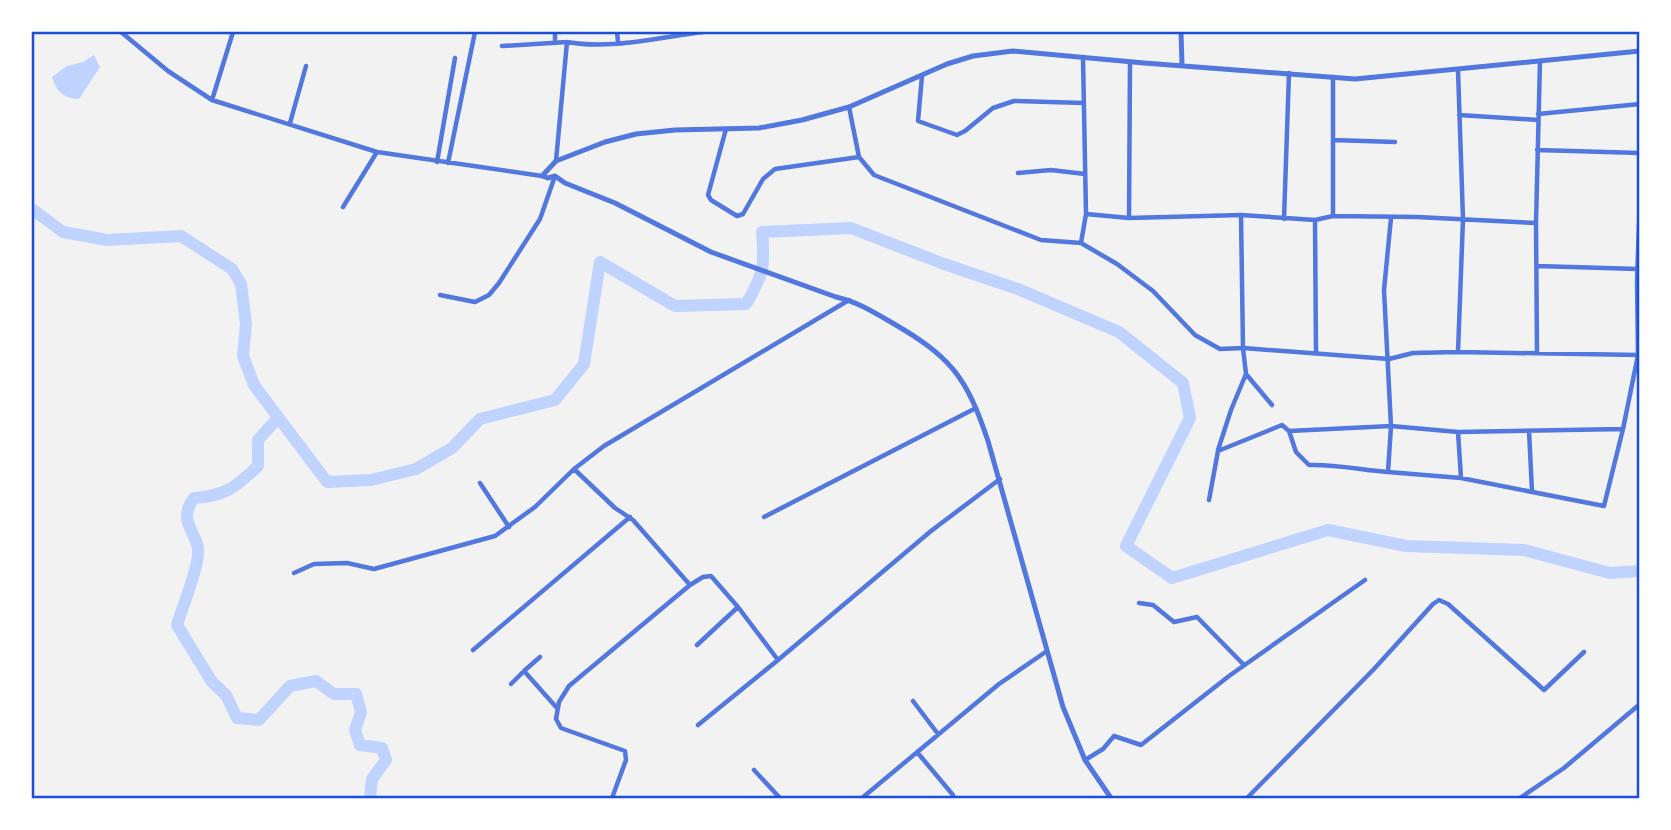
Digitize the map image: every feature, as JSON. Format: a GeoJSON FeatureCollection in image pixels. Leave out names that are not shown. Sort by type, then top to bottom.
{"type":"FeatureCollection","features":[{"type":"Feature","properties":{"kind":"street"},"geometry":{"type":"LineString","coordinates":[[121,32],[168,71],[212,100],[377,152],[548,178],[555,176]]}},
{"type":"Feature","properties":{"kind":"street"},"geometry":{"type":"LineString","coordinates":[[212,100],[233,32]]}},
{"type":"Feature","properties":{"kind":"street"},"geometry":{"type":"LineString","coordinates":[[448,163],[475,32]]}},
{"type":"Feature","properties":{"kind":"street"},"geometry":{"type":"LineString","coordinates":[[555,32],[555,42]]}},
{"type":"Feature","properties":{"kind":"street"},"geometry":{"type":"LineString","coordinates":[[617,32],[618,43]]}},
{"type":"Feature","properties":{"kind":"street"},"geometry":{"type":"LineString","coordinates":[[502,46],[555,42],[580,45],[618,43],[703,32]]}},
{"type":"Feature","properties":{"kind":"street"},"geometry":{"type":"LineString","coordinates":[[1181,32],[1182,65]]}},
{"type":"Feature","properties":{"kind":"street"},"geometry":{"type":"LineString","coordinates":[[556,161],[567,42]]}},
{"type":"Feature","properties":{"kind":"street"},"geometry":{"type":"LineString","coordinates":[[542,176],[556,161],[605,142],[636,134],[675,130],[760,128],[802,120],[849,107],[973,56],[996,52],[1013,51],[1130,62],[1377,78],[1640,51]]}},
{"type":"Feature","properties":{"kind":"street"},"geometry":{"type":"LineString","coordinates":[[1082,243],[1086,215],[1083,57]]}},
{"type":"Feature","properties":{"kind":"street"},"geometry":{"type":"LineString","coordinates":[[437,162],[456,58]]}},
{"type":"Feature","properties":{"kind":"street"},"geometry":{"type":"LineString","coordinates":[[1537,352],[1536,223],[1540,61]]}},
{"type":"Feature","properties":{"kind":"street"},"geometry":{"type":"LineString","coordinates":[[1129,218],[1130,62]]}},
{"type":"Feature","properties":{"kind":"street"},"geometry":{"type":"LineString","coordinates":[[290,123],[306,66]]}},
{"type":"Feature","properties":{"kind":"street"},"geometry":{"type":"LineString","coordinates":[[1458,70],[1463,219],[1458,352]]}},
{"type":"Feature","properties":{"kind":"street"},"geometry":{"type":"LineString","coordinates":[[1284,219],[1289,73]]}},
{"type":"Feature","properties":{"kind":"street"},"geometry":{"type":"LineString","coordinates":[[922,75],[918,121],[957,135],[993,108],[1014,101],[1084,103]]}},
{"type":"Feature","properties":{"kind":"street"},"geometry":{"type":"LineString","coordinates":[[1333,77],[1333,216]]}},
{"type":"Feature","properties":{"kind":"street"},"geometry":{"type":"LineString","coordinates":[[1460,115],[1538,117],[1640,104]]}},
{"type":"Feature","properties":{"kind":"street"},"geometry":{"type":"LineString","coordinates":[[849,107],[859,157],[874,175],[1041,240],[1082,243],[1153,291],[1195,335],[1220,349],[1316,352],[1389,359],[1413,354],[1458,352],[1638,355]]}},
{"type":"Feature","properties":{"kind":"street"},"geometry":{"type":"LineString","coordinates":[[726,129],[708,195],[711,200],[737,216],[743,214],[763,179],[775,169],[859,157]]}},
{"type":"Feature","properties":{"kind":"street"},"geometry":{"type":"LineString","coordinates":[[1333,141],[1395,142]]}},
{"type":"Feature","properties":{"kind":"street"},"geometry":{"type":"LineString","coordinates":[[1537,150],[1640,153]]}},
{"type":"Feature","properties":{"kind":"street"},"geometry":{"type":"LineString","coordinates":[[343,207],[377,152]]}},
{"type":"Feature","properties":{"kind":"street"},"geometry":{"type":"LineString","coordinates":[[1018,173],[1051,170],[1086,174]]}},
{"type":"Feature","properties":{"kind":"street"},"geometry":{"type":"LineString","coordinates":[[555,176],[565,183],[626,208],[711,252],[850,300],[908,331],[947,359],[977,408],[1000,479],[1063,707],[1085,760],[1111,799]]}},
{"type":"Feature","properties":{"kind":"street"},"geometry":{"type":"LineString","coordinates":[[440,295],[475,302],[489,295],[540,219],[555,176]]}},
{"type":"Feature","properties":{"kind":"street"},"geometry":{"type":"LineString","coordinates":[[1218,451],[1282,425],[1289,431],[1296,452],[1309,465],[1333,464],[1344,468],[1461,478],[1604,506],[1638,355],[1640,197]]}},
{"type":"Feature","properties":{"kind":"street"},"geometry":{"type":"LineString","coordinates":[[1086,215],[1129,218],[1241,215],[1315,220],[1333,216],[1536,223]]}},
{"type":"Feature","properties":{"kind":"street"},"geometry":{"type":"LineString","coordinates":[[1241,215],[1243,348],[1247,374],[1272,405]]}},
{"type":"Feature","properties":{"kind":"street"},"geometry":{"type":"LineString","coordinates":[[1388,472],[1391,426],[1384,290],[1391,218]]}},
{"type":"Feature","properties":{"kind":"street"},"geometry":{"type":"LineString","coordinates":[[1315,220],[1316,352]]}},
{"type":"Feature","properties":{"kind":"street"},"geometry":{"type":"LineString","coordinates":[[1537,266],[1638,269]]}},
{"type":"Feature","properties":{"kind":"street"},"geometry":{"type":"LineString","coordinates":[[294,573],[314,564],[347,563],[374,569],[495,536],[535,507],[574,468],[604,446],[850,300]]}},
{"type":"Feature","properties":{"kind":"street"},"geometry":{"type":"LineString","coordinates":[[1209,500],[1218,451],[1231,410],[1247,374]]}},
{"type":"Feature","properties":{"kind":"street"},"geometry":{"type":"LineString","coordinates":[[764,517],[977,408]]}},
{"type":"Feature","properties":{"kind":"street"},"geometry":{"type":"LineString","coordinates":[[1289,431],[1391,426],[1458,432],[1623,429]]}},
{"type":"Feature","properties":{"kind":"street"},"geometry":{"type":"LineString","coordinates":[[1530,431],[1532,491]]}},
{"type":"Feature","properties":{"kind":"street"},"geometry":{"type":"LineString","coordinates":[[1458,432],[1461,478]]}},
{"type":"Feature","properties":{"kind":"street"},"geometry":{"type":"LineString","coordinates":[[574,468],[615,508],[630,517],[690,586]]}},
{"type":"Feature","properties":{"kind":"street"},"geometry":{"type":"LineString","coordinates":[[698,725],[931,531],[1000,479]]}},
{"type":"Feature","properties":{"kind":"street"},"geometry":{"type":"LineString","coordinates":[[480,483],[509,527]]}},
{"type":"Feature","properties":{"kind":"street"},"geometry":{"type":"LineString","coordinates":[[473,650],[630,517]]}},
{"type":"Feature","properties":{"kind":"street"},"geometry":{"type":"LineString","coordinates":[[612,799],[626,760],[625,751],[561,728],[556,719],[559,702],[569,685],[690,586],[703,577],[710,576],[738,607],[778,660]]}},
{"type":"Feature","properties":{"kind":"street"},"geometry":{"type":"LineString","coordinates":[[1085,760],[1103,749],[1114,736],[1141,744],[1244,665],[1365,580]]}},
{"type":"Feature","properties":{"kind":"street"},"geometry":{"type":"LineString","coordinates":[[1247,799],[1439,600],[1448,604],[1544,690],[1584,652]]}},
{"type":"Feature","properties":{"kind":"street"},"geometry":{"type":"LineString","coordinates":[[1139,603],[1153,605],[1174,622],[1198,617],[1244,665]]}},
{"type":"Feature","properties":{"kind":"street"},"geometry":{"type":"LineString","coordinates":[[697,645],[738,607]]}},
{"type":"Feature","properties":{"kind":"street"},"geometry":{"type":"LineString","coordinates":[[862,799],[999,684],[1046,651]]}},
{"type":"Feature","properties":{"kind":"street"},"geometry":{"type":"LineString","coordinates":[[511,684],[540,657]]}},
{"type":"Feature","properties":{"kind":"street"},"geometry":{"type":"LineString","coordinates":[[524,671],[558,709]]}},
{"type":"Feature","properties":{"kind":"street"},"geometry":{"type":"LineString","coordinates":[[913,701],[938,734]]}},
{"type":"Feature","properties":{"kind":"street"},"geometry":{"type":"LineString","coordinates":[[1521,799],[1564,768],[1640,704]]}},
{"type":"Feature","properties":{"kind":"street"},"geometry":{"type":"LineString","coordinates":[[917,752],[953,795]]}},
{"type":"Feature","properties":{"kind":"street"},"geometry":{"type":"LineString","coordinates":[[754,770],[780,799]]}},
{"type":"Feature","properties":{"kind":"water"},"geometry":{"type":"Polygon","coordinates":[[[94,55],[100,67],[79,99],[61,93],[52,77],[67,66],[83,62],[94,55]]]}},
{"type":"Feature","properties":{"kind":"waterway"},"geometry":{"type":"LineString","coordinates":[[32,209],[63,232],[107,240],[181,236],[232,269],[241,284],[246,324],[243,356],[254,385],[327,482],[371,480],[416,469],[452,448],[480,419],[555,400],[584,364],[600,262],[675,306],[746,304],[762,270],[762,232],[851,228],[1018,289],[1119,332],[1183,383],[1190,418],[1126,546],[1172,578],[1328,530],[1406,546],[1524,550],[1610,573],[1640,571]]}},
{"type":"Feature","properties":{"kind":"waterway"},"geometry":{"type":"LineString","coordinates":[[278,418],[258,440],[258,466],[243,480],[222,493],[194,498],[189,507],[188,521],[198,555],[177,625],[212,682],[226,695],[237,718],[259,720],[290,686],[316,681],[334,694],[356,694],[361,712],[355,730],[360,745],[382,748],[386,760],[372,779],[370,798]]}}]}
